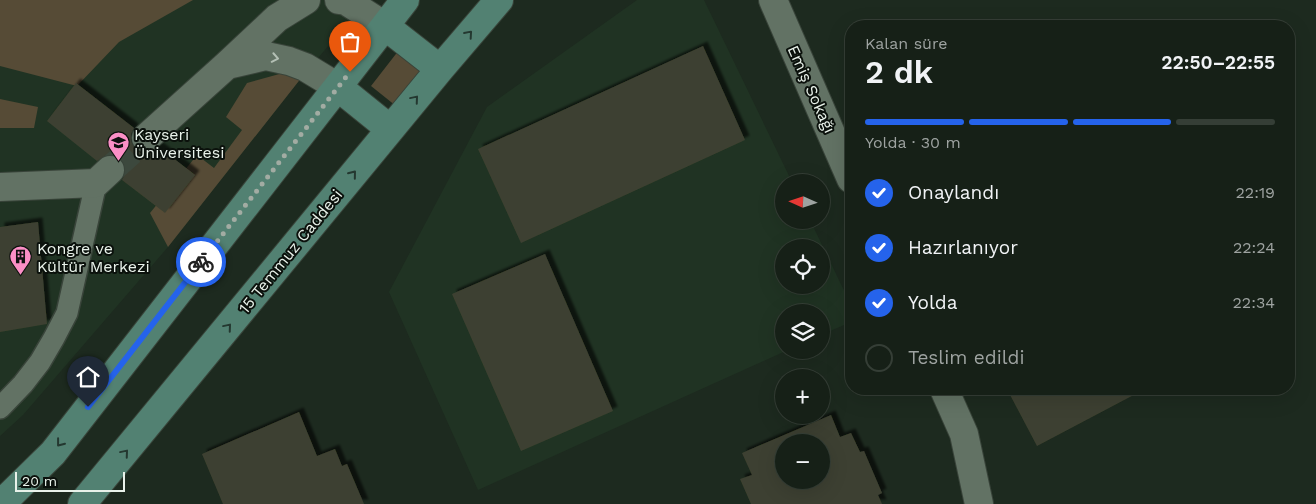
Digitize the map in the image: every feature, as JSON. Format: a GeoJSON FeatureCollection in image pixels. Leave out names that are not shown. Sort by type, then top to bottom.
{"type":"FeatureCollection","features":[{"type":"Feature","properties":{"kind":"main road"},"geometry":{"type":"LineString","coordinates":[[1,504],[53,453],[405,0]]}},
{"type":"Feature","properties":{"kind":"main road","name":"15 Temmuz Caddesi"},"geometry":{"type":"LineString","coordinates":[[82,504],[390,129],[499,0]]}},
{"type":"Feature","properties":{"kind":"main road"},"geometry":{"type":"LineString","coordinates":[[385,26],[440,69]]}},
{"type":"Feature","properties":{"kind":"main road"},"geometry":{"type":"LineString","coordinates":[[338,87],[390,129]]}},
{"type":"Feature","properties":{"kind":"street"},"geometry":{"type":"LineString","coordinates":[[146,138],[277,18],[306,0]]}},
{"type":"Feature","properties":{"kind":"street"},"geometry":{"type":"LineString","coordinates":[[339,0],[346,1],[385,26]]}},
{"type":"Feature","properties":{"kind":"street","name":"Emiş Sokağı"},"geometry":{"type":"LineString","coordinates":[[773,0],[845,165]]}},
{"type":"Feature","properties":{"kind":"street"},"geometry":{"type":"LineString","coordinates":[[227,65],[266,56],[305,67],[338,87]]}},
{"type":"Feature","properties":{"kind":"street"},"geometry":{"type":"LineString","coordinates":[[0,187],[103,176]]}},
{"type":"Feature","properties":{"kind":"street"},"geometry":{"type":"LineString","coordinates":[[947,395],[964,434],[979,504]]}},
{"type":"Feature","properties":{"kind":"lane"},"geometry":{"type":"LineString","coordinates":[[0,408],[23,384],[40,362],[67,313],[103,176]]}},
{"type":"Feature","properties":{"kind":"shaded area","name":"Kayseri Üniversitesi"},"geometry":{"type":"Polygon","coordinates":[[[0,0],[367,0],[302,77],[168,247],[23,415],[0,436],[0,0]]]}},
{"type":"Feature","properties":{"kind":"shaded area"},"geometry":{"type":"Polygon","coordinates":[[[0,0],[193,0],[119,42],[77,86],[0,66],[0,0]]]}},
{"type":"Feature","properties":{"kind":"shaded area"},"geometry":{"type":"Polygon","coordinates":[[[637,0],[704,0],[788,174],[775,174],[775,229],[814,229],[819,239],[775,239],[775,294],[830,294],[830,261],[845,293],[845,325],[830,331],[830,304],[775,304],[775,356],[478,490],[389,292],[487,107],[637,0]]]}},
{"type":"Feature","properties":{"kind":"shaded area"},"geometry":{"type":"Polygon","coordinates":[[[399,50],[424,70],[396,106],[371,86],[399,50]]]}},
{"type":"Feature","properties":{"kind":"shaded area"},"geometry":{"type":"Polygon","coordinates":[[[283,73],[302,77],[168,247],[150,213],[197,155],[214,168],[242,130],[226,117],[247,83],[283,73]]]}},
{"type":"Feature","properties":{"kind":"shaded area"},"geometry":{"type":"Polygon","coordinates":[[[0,99],[38,107],[34,128],[0,128],[0,99]]]}},
{"type":"Feature","properties":{"kind":"building"},"geometry":{"type":"Polygon","coordinates":[[[703,46],[745,140],[521,243],[478,149],[703,46]]]}},
{"type":"Feature","properties":{"kind":"building"},"geometry":{"type":"Polygon","coordinates":[[[76,83],[134,128],[131,134],[131,141],[135,149],[141,153],[149,153],[159,147],[195,175],[165,213],[122,180],[125,174],[125,167],[121,159],[115,155],[107,155],[97,161],[47,121],[76,83]]]}},
{"type":"Feature","properties":{"kind":"building","name":"Kongre ve Kültür Merkezi"},"geometry":{"type":"Polygon","coordinates":[[[38,222],[47,324],[0,332],[0,227],[38,222]]]}},
{"type":"Feature","properties":{"kind":"building"},"geometry":{"type":"Polygon","coordinates":[[[545,254],[613,411],[521,451],[452,294],[545,254]]]}},
{"type":"Feature","properties":{"kind":"building"},"geometry":{"type":"Polygon","coordinates":[[[1010,395],[1134,395],[1037,446],[1010,395]]]}},
{"type":"Feature","properties":{"kind":"building"},"geometry":{"type":"Polygon","coordinates":[[[299,412],[317,456],[335,449],[342,466],[347,464],[364,504],[223,504],[202,454],[299,412]]]}},
{"type":"Feature","properties":{"kind":"building"},"geometry":{"type":"Polygon","coordinates":[[[831,415],[840,437],[851,433],[860,452],[864,451],[882,493],[878,495],[882,504],[751,504],[740,479],[752,475],[742,453],[775,439],[775,489],[830,489],[830,434],[786,434],[810,424],[830,424],[831,415]]]}},
{"type":"Feature","properties":{"kind":"tunnel"},"geometry":{"type":"LineString","coordinates":[[110,170],[146,138]]}},
{"type":"Feature","properties":{"kind":"way so far"},"geometry":{"type":"LineString","coordinates":[[201,262],[350,72]]}},
{"type":"Feature","properties":{"kind":"place","name":"Kayseri Üniversitesi"},"geometry":{"type":"Point","coordinates":[118,162]}},
{"type":"Feature","properties":{"kind":"place","name":"Kongre ve Kültür Merkezi"},"geometry":{"type":"Point","coordinates":[21,276]}},
{"type":"Feature","properties":{"kind":"route"},"geometry":{"type":"LineString","coordinates":[[88,407],[201,262]]}}]}
